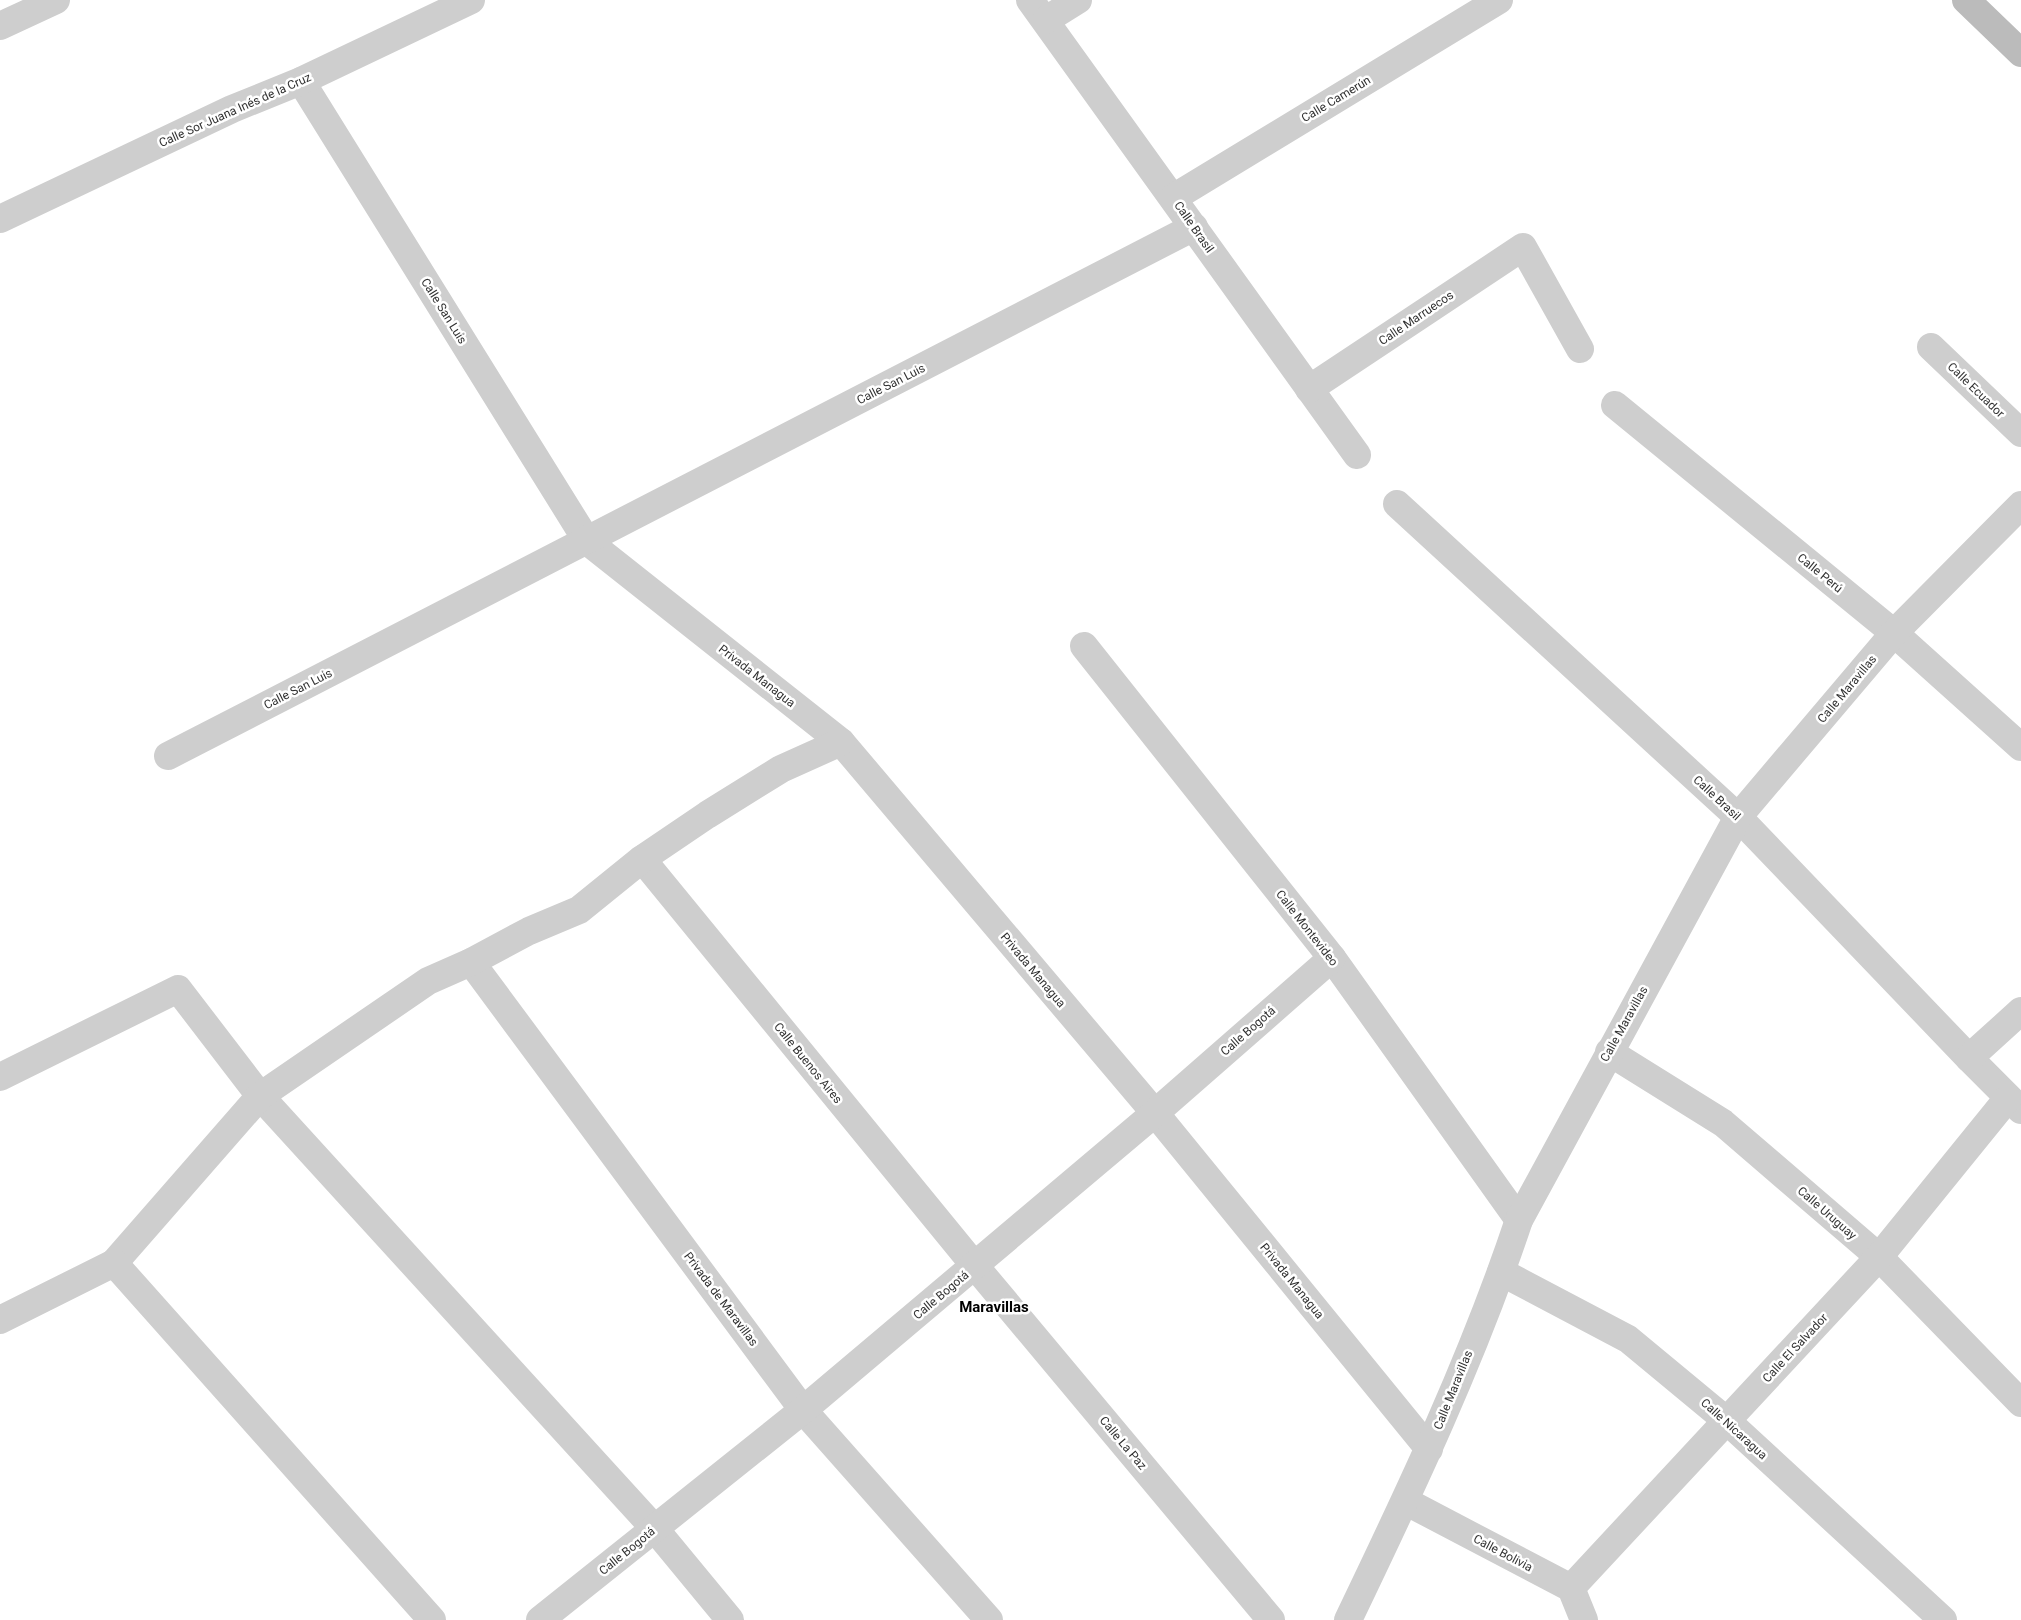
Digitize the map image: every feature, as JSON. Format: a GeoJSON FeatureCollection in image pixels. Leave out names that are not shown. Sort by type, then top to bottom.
{"type":"FeatureCollection","features":[{"type":"Feature","properties":{"kind":"street"},"geometry":{"type":"LineString","coordinates":[[0,26],[56,0]]}},
{"type":"Feature","properties":{"kind":"street","name":"Calle Sor Juana Inés de la Cruz"},"geometry":{"type":"LineString","coordinates":[[0,220],[232,109],[301,81],[469,0]]}},
{"type":"Feature","properties":{"kind":"street"},"geometry":{"type":"LineString","coordinates":[[1038,10],[1078,0]]}},
{"type":"Feature","properties":{"kind":"street","name":"Calle Camerún"},"geometry":{"type":"LineString","coordinates":[[1173,198],[1500,0]]}},
{"type":"Feature","properties":{"kind":"street"},"geometry":{"type":"LineString","coordinates":[[1966,0],[2021,54]]}},
{"type":"Feature","properties":{"kind":"street","name":"Calle Brasil"},"geometry":{"type":"LineString","coordinates":[[1038,10],[1357,455]]}},
{"type":"Feature","properties":{"kind":"street","name":"Calle San Luis"},"geometry":{"type":"LineString","coordinates":[[301,81],[587,541]]}},
{"type":"Feature","properties":{"kind":"street","name":"Calle San Luis"},"geometry":{"type":"LineString","coordinates":[[168,756],[1194,227]]}},
{"type":"Feature","properties":{"kind":"street","name":"Calle Marruecos"},"geometry":{"type":"LineString","coordinates":[[1309,389],[1522,247],[1580,349]]}},
{"type":"Feature","properties":{"kind":"street","name":"Calle Ecuador"},"geometry":{"type":"LineString","coordinates":[[1931,347],[2021,433]]}},
{"type":"Feature","properties":{"kind":"street","name":"Calle Perú"},"geometry":{"type":"LineString","coordinates":[[1614,405],[1894,633],[2021,747]]}},
{"type":"Feature","properties":{"kind":"street","name":"Calle Brasil"},"geometry":{"type":"LineString","coordinates":[[1397,504],[1738,817],[2014,1104]]}},
{"type":"Feature","properties":{"kind":"street","name":"Calle Maravillas"},"geometry":{"type":"LineString","coordinates":[[1348,1620],[1429,1450],[1501,1272],[1519,1220],[1738,817],[1894,633],[2021,505]]}},
{"type":"Feature","properties":{"kind":"street","name":"Privada Managua"},"geometry":{"type":"LineString","coordinates":[[587,541],[841,742],[1155,1113],[1429,1450]]}},
{"type":"Feature","properties":{"kind":"street","name":"Calle Montevideo"},"geometry":{"type":"LineString","coordinates":[[1084,646],[1332,958],[1519,1220]]}},
{"type":"Feature","properties":{"kind":"street"},"geometry":{"type":"LineString","coordinates":[[0,1320],[114,1263],[260,1096],[428,981],[471,962],[529,931],[579,910],[642,859],[781,770],[841,742]]}},
{"type":"Feature","properties":{"kind":"street","name":"Calle Buenos Aires"},"geometry":{"type":"LineString","coordinates":[[642,859],[974,1266]]}},
{"type":"Feature","properties":{"kind":"street","name":"Calle Bogotá"},"geometry":{"type":"LineString","coordinates":[[540,1620],[803,1410],[1155,1113],[1332,958]]}},
{"type":"Feature","properties":{"kind":"street","name":"Privada de Maravillas"},"geometry":{"type":"LineString","coordinates":[[471,962],[803,1410],[989,1620]]}},
{"type":"Feature","properties":{"kind":"street"},"geometry":{"type":"LineString","coordinates":[[0,1076],[178,989],[260,1096],[655,1529],[730,1620]]}},
{"type":"Feature","properties":{"kind":"street"},"geometry":{"type":"LineString","coordinates":[[1968,1058],[2021,1011]]}},
{"type":"Feature","properties":{"kind":"street","name":"Calle Uruguay"},"geometry":{"type":"LineString","coordinates":[[1609,1052],[1723,1123],[1879,1257],[2021,1403]]}},
{"type":"Feature","properties":{"kind":"street","name":"Calle El Salvador"},"geometry":{"type":"LineString","coordinates":[[1571,1588],[1879,1257],[2014,1104]]}},
{"type":"Feature","properties":{"kind":"street"},"geometry":{"type":"LineString","coordinates":[[114,1263],[432,1620]]}},
{"type":"Feature","properties":{"kind":"street","name":"Calle La Paz"},"geometry":{"type":"LineString","coordinates":[[974,1266],[1271,1620]]}},
{"type":"Feature","properties":{"kind":"street","name":"Calle Nicaragua"},"geometry":{"type":"LineString","coordinates":[[1501,1272],[1628,1339],[1727,1421],[1942,1620]]}},
{"type":"Feature","properties":{"kind":"street","name":"Calle Bolivia"},"geometry":{"type":"LineString","coordinates":[[1405,1501],[1571,1588]]}},
{"type":"Feature","properties":{"kind":"street"},"geometry":{"type":"LineString","coordinates":[[1571,1588],[1584,1620]]}},
{"type":"Feature","properties":{"kind":"district","name":"Maravillas"},"geometry":{"type":"Point","coordinates":[994,1307]}}]}
